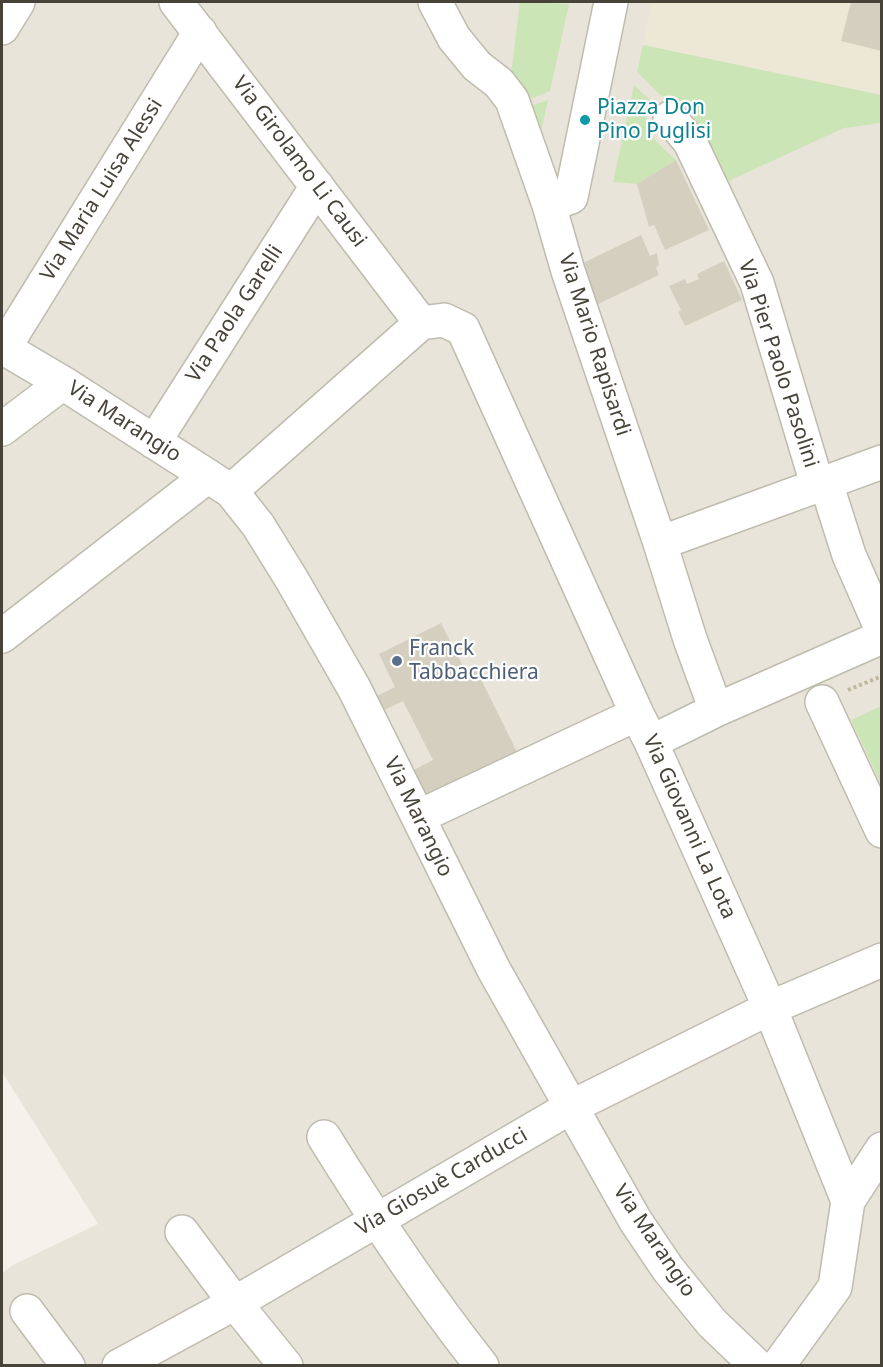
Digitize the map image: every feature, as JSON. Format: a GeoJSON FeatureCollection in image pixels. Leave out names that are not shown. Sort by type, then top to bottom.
{"type":"FeatureCollection","features":[{"type":"Feature","properties":{"kind":"street"},"geometry":{"type":"LineString","coordinates":[[2,28],[18,2]]}},
{"type":"Feature","properties":{"kind":"street","name":"Via Girolamo Li Causi"},"geometry":{"type":"LineString","coordinates":[[176,2],[421,323]]}},
{"type":"Feature","properties":{"kind":"street","name":"Via Mario Rapisardi"},"geometry":{"type":"LineString","coordinates":[[435,2],[454,38],[477,66],[499,83],[512,100],[549,205],[572,282],[690,639],[716,710]]}},
{"type":"Feature","properties":{"kind":"street"},"geometry":{"type":"LineString","coordinates":[[549,205],[571,197],[611,2]]}},
{"type":"Feature","properties":{"kind":"street","name":"Via Maria Luisa Alessi"},"geometry":{"type":"LineString","coordinates":[[3,347],[200,32]]}},
{"type":"Feature","properties":{"kind":"street","name":"Via Pier Paolo Pasolini"},"geometry":{"type":"LineString","coordinates":[[670,118],[690,142],[757,283],[822,483],[849,555],[882,630]]}},
{"type":"Feature","properties":{"kind":"street","name":"Via Paola Garelli"},"geometry":{"type":"LineString","coordinates":[[154,442],[317,186]]}},
{"type":"Feature","properties":{"kind":"street","name":"Via Giovanni La Lota"},"geometry":{"type":"LineString","coordinates":[[421,323],[444,320],[462,329],[770,1008],[848,1201]]}},
{"type":"Feature","properties":{"kind":"street"},"geometry":{"type":"LineString","coordinates":[[2,636],[219,484],[421,323]]}},
{"type":"Feature","properties":{"kind":"street","name":"Via Marangio"},"geometry":{"type":"LineString","coordinates":[[3,347],[219,484],[264,534],[349,678],[494,970],[635,1220],[668,1269],[712,1323],[757,1365]]}},
{"type":"Feature","properties":{"kind":"street"},"geometry":{"type":"LineString","coordinates":[[2,429],[63,383]]}},
{"type":"Feature","properties":{"kind":"street"},"geometry":{"type":"LineString","coordinates":[[660,543],[882,462]]}},
{"type":"Feature","properties":{"kind":"street"},"geometry":{"type":"LineString","coordinates":[[418,818],[644,728],[716,710],[882,637]]}},
{"type":"Feature","properties":{"kind":"street"},"geometry":{"type":"LineString","coordinates":[[822,702],[882,831]]}},
{"type":"Feature","properties":{"kind":"street","name":"Via Giosuè Carducci"},"geometry":{"type":"LineString","coordinates":[[119,1365],[235,1303],[571,1107],[770,1008],[882,960]]}},
{"type":"Feature","properties":{"kind":"street"},"geometry":{"type":"LineString","coordinates":[[324,1137],[375,1220],[449,1324],[482,1365]]}},
{"type":"Feature","properties":{"kind":"street"},"geometry":{"type":"LineString","coordinates":[[778,1365],[835,1287],[848,1201],[882,1149]]}},
{"type":"Feature","properties":{"kind":"street"},"geometry":{"type":"LineString","coordinates":[[182,1232],[235,1303],[286,1365]]}},
{"type":"Feature","properties":{"kind":"street"},"geometry":{"type":"LineString","coordinates":[[27,1311],[68,1365]]}},
{"type":"Feature","properties":{"kind":"path"},"geometry":{"type":"LineString","coordinates":[[822,702],[882,676]]}},
{"type":"Feature","properties":{"kind":"shaded area"},"geometry":{"type":"Polygon","coordinates":[[[2,2],[881,2],[881,1365],[2,1365],[2,1273],[13,1265],[98,1224],[2,1072],[2,2]]]}},
{"type":"Feature","properties":{"kind":"shaded area"},"geometry":{"type":"Polygon","coordinates":[[[652,2],[881,2],[881,95],[643,45],[652,2]]]}},
{"type":"Feature","properties":{"kind":"green space"},"geometry":{"type":"Polygon","coordinates":[[[520,2],[569,4],[550,91],[525,101],[511,75],[520,2]]]}},
{"type":"Feature","properties":{"kind":"green space"},"geometry":{"type":"Polygon","coordinates":[[[643,45],[881,95],[881,123],[844,128],[724,183],[689,108],[681,101],[660,95],[637,72],[643,45]]]}},
{"type":"Feature","properties":{"kind":"green space"},"geometry":{"type":"Polygon","coordinates":[[[634,85],[650,100],[646,119],[651,134],[676,160],[637,184],[613,182],[634,85]]]}},
{"type":"Feature","properties":{"kind":"green space"},"geometry":{"type":"Polygon","coordinates":[[[548,100],[539,141],[527,107],[548,100]]]}},
{"type":"Feature","properties":{"kind":"green space"},"geometry":{"type":"Polygon","coordinates":[[[881,706],[881,784],[851,720],[881,706]]]}},
{"type":"Feature","properties":{"kind":"building"},"geometry":{"type":"Polygon","coordinates":[[[851,2],[882,2],[882,51],[841,41],[851,2]]]}},
{"type":"Feature","properties":{"kind":"building"},"geometry":{"type":"Polygon","coordinates":[[[676,160],[709,230],[665,250],[654,225],[649,227],[637,184],[676,160]]]}},
{"type":"Feature","properties":{"kind":"building"},"geometry":{"type":"Polygon","coordinates":[[[641,235],[650,256],[657,253],[659,265],[656,268],[659,275],[596,305],[581,264],[641,235]]]}},
{"type":"Feature","properties":{"kind":"building"},"geometry":{"type":"Polygon","coordinates":[[[724,261],[742,300],[685,326],[678,312],[681,310],[669,286],[685,279],[687,284],[699,279],[697,274],[724,261]]]}},
{"type":"Feature","properties":{"kind":"building"},"geometry":{"type":"Polygon","coordinates":[[[441,623],[465,670],[474,665],[517,752],[425,795],[412,771],[433,760],[403,701],[382,711],[375,697],[395,687],[379,654],[441,623]]]}},
{"type":"Feature","properties":{"kind":"place","name":"Piazza Don Pino Puglisi"},"geometry":{"type":"Point","coordinates":[585,120]}},
{"type":"Feature","properties":{"kind":"place","name":"Franck Tabbacchiera"},"geometry":{"type":"Point","coordinates":[397,661]}}]}
